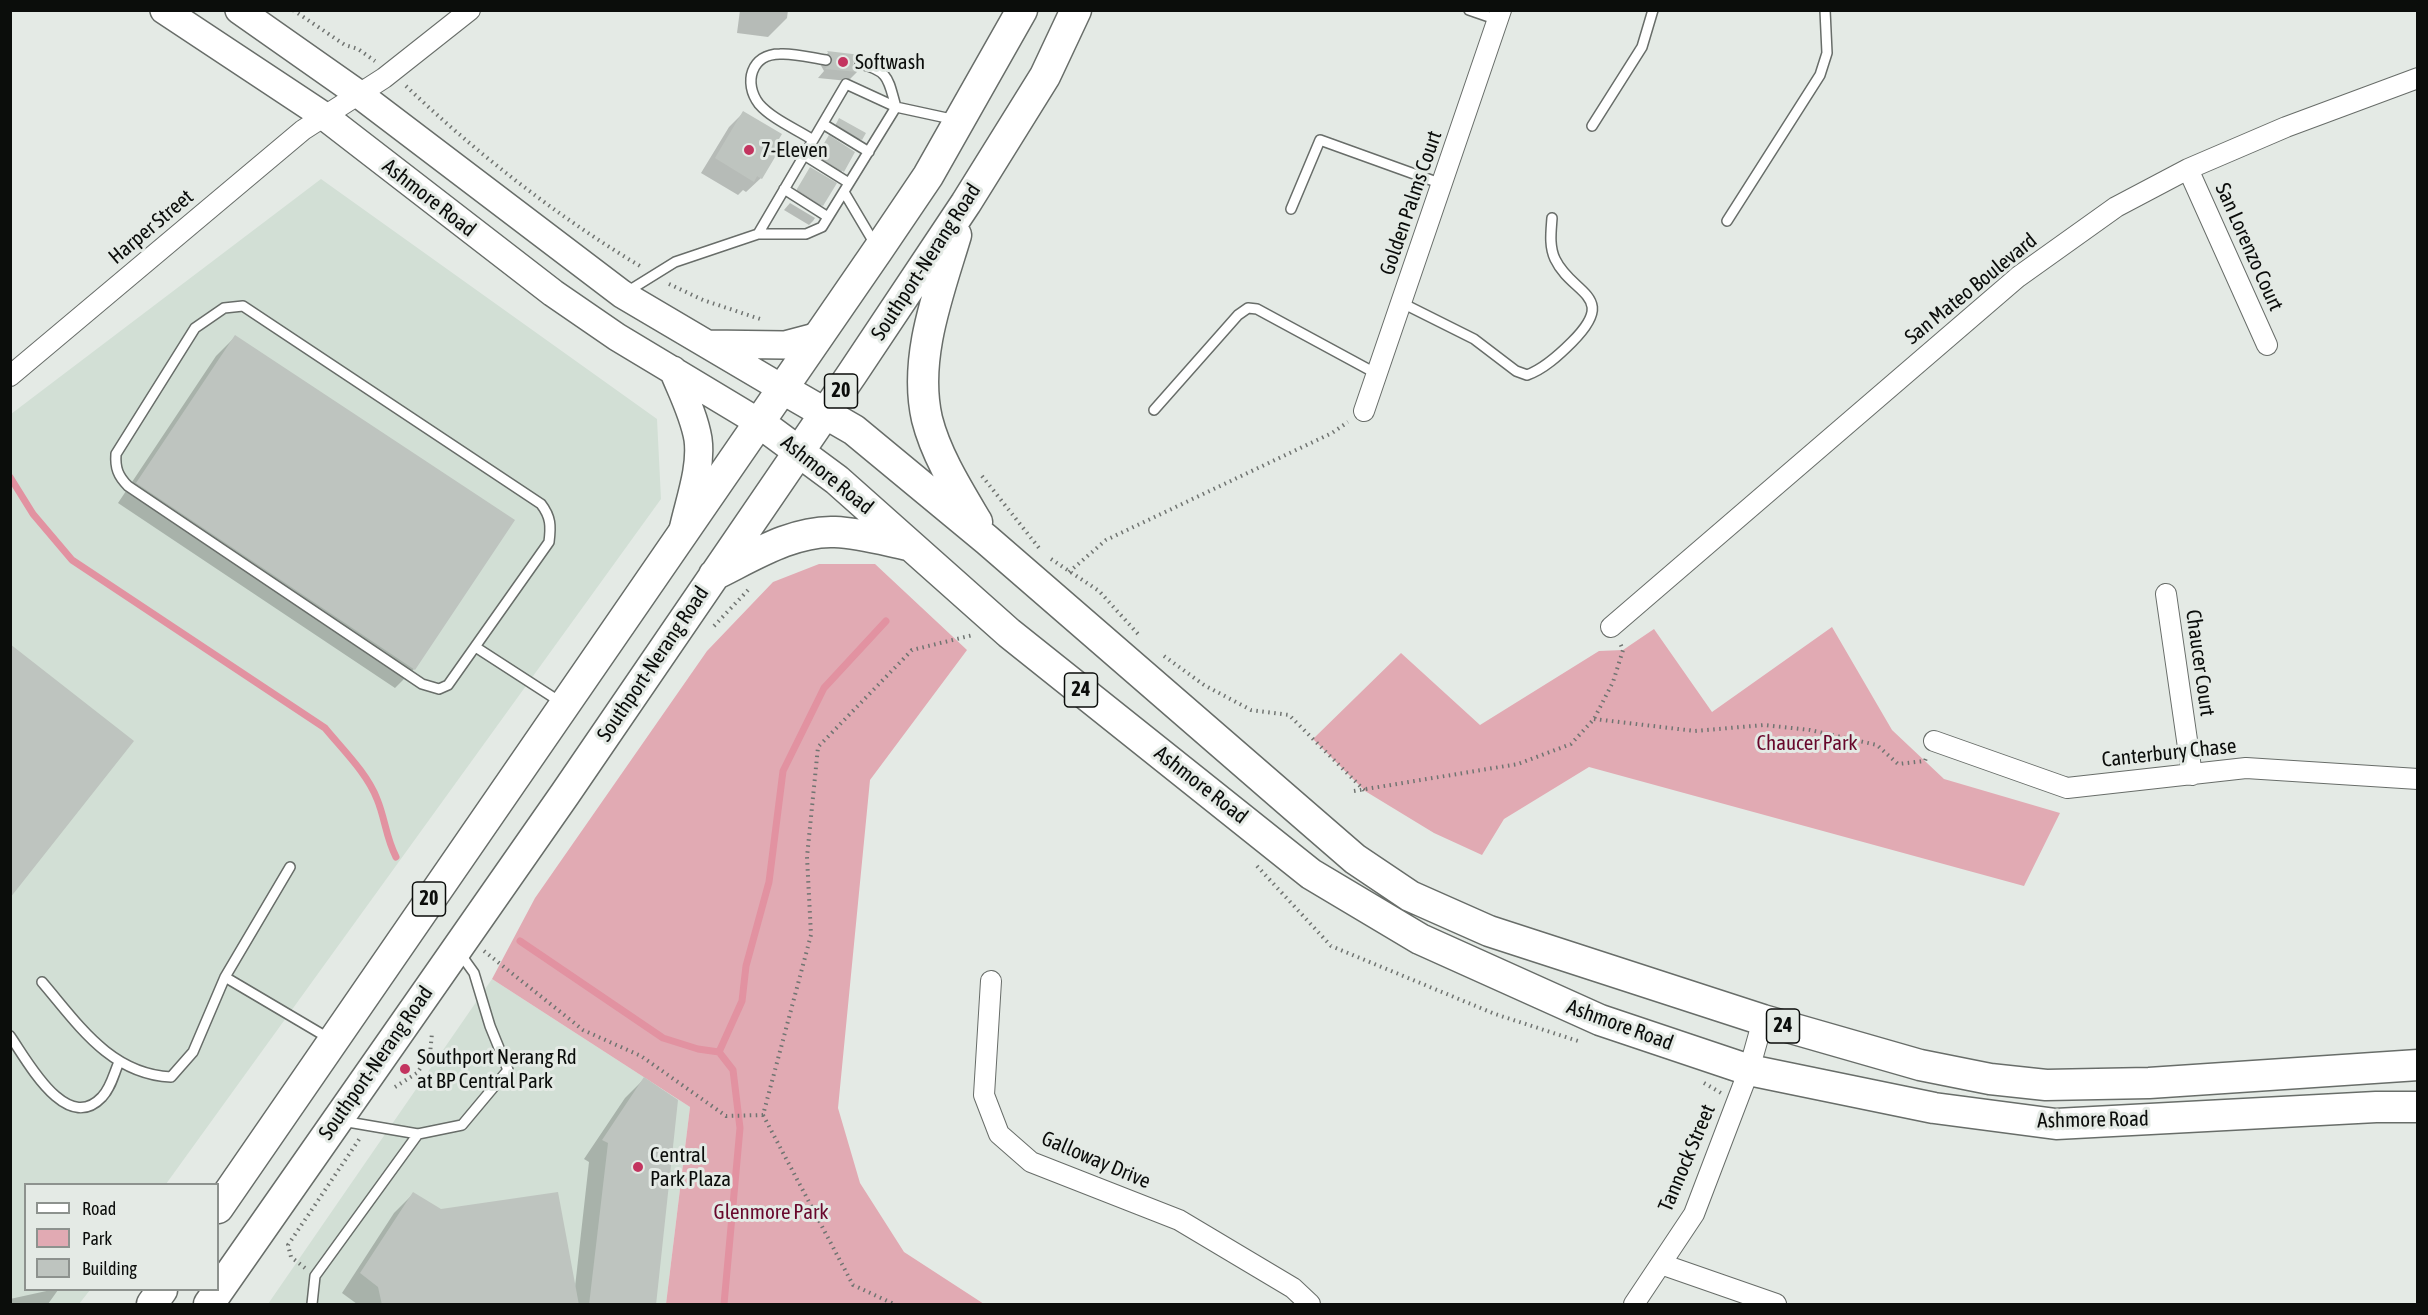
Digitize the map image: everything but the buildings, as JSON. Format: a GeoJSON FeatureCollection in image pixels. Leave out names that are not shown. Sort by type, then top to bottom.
{"type":"FeatureCollection","features":[{"type":"Feature","properties":{"kind":"main road","name":"Ashmore Road"},"geometry":{"type":"LineString","coordinates":[[164,10],[324,116],[515,266],[617,337],[760,423],[799,450],[837,480],[1009,633],[1311,873],[1420,939],[1473,965],[1600,1020],[1749,1070],[1934,1108],[2056,1124],[2376,1107],[2418,1107]]}},
{"type":"Feature","properties":{"kind":"main road","name":"Ashmore Road"},"geometry":{"type":"LineString","coordinates":[[239,10],[360,95],[622,294],[854,430],[987,540],[1355,859],[1410,896],[1489,932],[1763,1020],[1920,1065],[1990,1079],[2046,1085],[2149,1083],[2418,1065]]}},
{"type":"Feature","properties":{"kind":"main road","name":"20"},"geometry":{"type":"LineString","coordinates":[[219,1207],[928,176],[1022,10]]}},
{"type":"Feature","properties":{"kind":"main road","name":"Southport-Nerang Road"},"geometry":{"type":"LineString","coordinates":[[219,1290],[336,1119],[469,949],[572,784],[966,203],[1045,76],[1076,10]]}},
{"type":"Feature","properties":{"kind":"main road"},"geometry":{"type":"LineString","coordinates":[[966,203],[934,307],[924,367],[924,396],[928,420],[948,470],[987,540]]}},
{"type":"Feature","properties":{"kind":"main road"},"geometry":{"type":"LineString","coordinates":[[706,344],[775,345],[800,342],[819,336]]}},
{"type":"Feature","properties":{"kind":"main road"},"geometry":{"type":"LineString","coordinates":[[673,370],[691,414],[698,441],[697,468],[682,536]]}},
{"type":"Feature","properties":{"kind":"main road"},"geometry":{"type":"LineString","coordinates":[[712,576],[789,540],[817,533],[854,534],[911,546]]}},
{"type":"Feature","properties":{"kind":"main road"},"geometry":{"type":"LineString","coordinates":[[152,1305],[161,1291]]}},
{"type":"Feature","properties":{"kind":"main road","name":"Southport-Nerang Road"},"geometry":{"type":"LineString","coordinates":[[209,1305],[219,1291]]}},
{"type":"Feature","properties":{"kind":"street","name":"Harper Street"},"geometry":{"type":"LineString","coordinates":[[10,376],[303,130],[360,95],[470,10]]}},
{"type":"Feature","properties":{"kind":"street","name":"Golden Palms Court"},"geometry":{"type":"LineString","coordinates":[[1364,411],[1500,15]]}},
{"type":"Feature","properties":{"kind":"street","name":"San Mateo Boulevard"},"geometry":{"type":"LineString","coordinates":[[1611,627],[2018,277],[2116,207],[2188,170],[2286,127],[2418,78]]}},
{"type":"Feature","properties":{"kind":"street","name":"San Lorenzo Court"},"geometry":{"type":"LineString","coordinates":[[2188,170],[2267,345]]}},
{"type":"Feature","properties":{"kind":"street","name":"Chaucer Court"},"geometry":{"type":"LineString","coordinates":[[2166,594],[2192,775]]}},
{"type":"Feature","properties":{"kind":"street","name":"Canterbury Chase"},"geometry":{"type":"LineString","coordinates":[[1934,741],[2067,788],[2246,768],[2418,779]]}},
{"type":"Feature","properties":{"kind":"street","name":"Galloway Drive"},"geometry":{"type":"LineString","coordinates":[[991,981],[984,1095],[999,1134],[1032,1162],[1179,1220],[1293,1288],[1310,1305]]}},
{"type":"Feature","properties":{"kind":"street","name":"Tannock Street"},"geometry":{"type":"LineString","coordinates":[[1634,1305],[1694,1214],[1749,1070],[1763,1020]]}},
{"type":"Feature","properties":{"kind":"street"},"geometry":{"type":"LineString","coordinates":[[1661,1264],[1776,1305]]}},
{"type":"Feature","properties":{"kind":"lane"},"geometry":{"type":"LineString","coordinates":[[1469,10],[1500,15]]}},
{"type":"Feature","properties":{"kind":"lane"},"geometry":{"type":"LineString","coordinates":[[1592,126],[1642,47],[1653,10]]}},
{"type":"Feature","properties":{"kind":"lane"},"geometry":{"type":"LineString","coordinates":[[1727,221],[1820,75],[1827,53],[1825,10]]}},
{"type":"Feature","properties":{"kind":"lane"},"geometry":{"type":"LineString","coordinates":[[813,140],[766,111],[752,92],[749,82],[751,72],[769,56],[780,53],[826,60]]}},
{"type":"Feature","properties":{"kind":"lane"},"geometry":{"type":"LineString","coordinates":[[622,294],[675,262],[758,234],[806,234],[822,226],[896,107],[888,78],[882,70],[860,64]]}},
{"type":"Feature","properties":{"kind":"lane"},"geometry":{"type":"LineString","coordinates":[[758,234],[846,84],[896,107],[960,121]]}},
{"type":"Feature","properties":{"kind":"lane"},"geometry":{"type":"LineString","coordinates":[[823,124],[869,152]]}},
{"type":"Feature","properties":{"kind":"lane"},"geometry":{"type":"LineString","coordinates":[[1291,209],[1320,140],[1443,185]]}},
{"type":"Feature","properties":{"kind":"lane"},"geometry":{"type":"LineString","coordinates":[[804,155],[846,187],[878,250]]}},
{"type":"Feature","properties":{"kind":"lane"},"geometry":{"type":"LineString","coordinates":[[784,189],[828,217]]}},
{"type":"Feature","properties":{"kind":"lane"},"geometry":{"type":"LineString","coordinates":[[1402,303],[1474,339],[1516,371],[1527,375],[1536,372],[1586,328],[1591,316],[1588,296],[1561,269],[1554,258],[1551,237],[1552,218]]}},
{"type":"Feature","properties":{"kind":"lane"},"geometry":{"type":"LineString","coordinates":[[243,306],[541,504],[549,514],[551,528],[549,542],[477,648],[448,685],[439,689],[431,688],[128,486],[120,477],[115,465],[116,454],[195,328],[208,316],[224,308],[243,306]]}},
{"type":"Feature","properties":{"kind":"lane"},"geometry":{"type":"LineString","coordinates":[[1154,410],[1238,315],[1248,308],[1257,309],[1377,375]]}},
{"type":"Feature","properties":{"kind":"lane"},"geometry":{"type":"LineString","coordinates":[[477,648],[564,704]]}},
{"type":"Feature","properties":{"kind":"lane"},"geometry":{"type":"LineString","coordinates":[[42,982],[93,1043],[119,1062],[152,1076],[171,1077],[194,1052],[225,977],[290,867]]}},
{"type":"Feature","properties":{"kind":"lane"},"geometry":{"type":"LineString","coordinates":[[336,1119],[368,1127],[418,1134],[462,1125],[508,1071],[490,1026],[469,949]]}},
{"type":"Feature","properties":{"kind":"lane"},"geometry":{"type":"LineString","coordinates":[[225,977],[332,1040]]}},
{"type":"Feature","properties":{"kind":"lane"},"geometry":{"type":"LineString","coordinates":[[10,1036],[50,1092],[68,1105],[89,1106],[102,1098],[119,1062]]}},
{"type":"Feature","properties":{"kind":"lane"},"geometry":{"type":"LineString","coordinates":[[312,1305],[315,1276],[418,1134]]}},
{"type":"Feature","properties":{"kind":"path"},"geometry":{"type":"LineString","coordinates":[[293,10],[391,72],[423,102],[519,181],[608,247],[654,275],[703,300],[775,324],[775,345]]}},
{"type":"Feature","properties":{"kind":"path"},"geometry":{"type":"LineString","coordinates":[[1069,572],[1106,540],[1332,433],[1364,411]]}},
{"type":"Feature","properties":{"kind":"path"},"geometry":{"type":"LineString","coordinates":[[978,472],[1042,553],[1099,591],[1139,635]]}},
{"type":"Feature","properties":{"kind":"path"},"geometry":{"type":"LineString","coordinates":[[709,630],[758,579]]}},
{"type":"Feature","properties":{"kind":"path"},"geometry":{"type":"LineString","coordinates":[[1354,791],[1518,764],[1571,744],[1594,719],[1613,681],[1623,650],[1611,627]]}},
{"type":"Feature","properties":{"kind":"path"},"geometry":{"type":"LineString","coordinates":[[894,1305],[853,1285],[763,1115],[811,935],[807,857],[818,747],[912,650],[978,634]]}},
{"type":"Feature","properties":{"kind":"path"},"geometry":{"type":"LineString","coordinates":[[1156,651],[1204,685],[1251,710],[1289,715],[1365,791]]}},
{"type":"Feature","properties":{"kind":"path"},"geometry":{"type":"LineString","coordinates":[[1594,719],[1695,732],[1764,725],[1810,730],[1876,745],[1898,764],[1925,761],[1934,741]]}},
{"type":"Feature","properties":{"kind":"path"},"geometry":{"type":"LineString","coordinates":[[1253,862],[1331,946],[1495,1014],[1584,1043]]}},
{"type":"Feature","properties":{"kind":"path"},"geometry":{"type":"LineString","coordinates":[[469,949],[489,940]]}},
{"type":"Feature","properties":{"kind":"path"},"geometry":{"type":"LineString","coordinates":[[469,949],[474,973]]}},
{"type":"Feature","properties":{"kind":"path"},"geometry":{"type":"LineString","coordinates":[[469,949],[583,1030],[641,1056],[726,1116],[763,1115]]}},
{"type":"Feature","properties":{"kind":"path"},"geometry":{"type":"LineString","coordinates":[[390,1094],[396,1085],[417,1073],[430,1054],[431,1035],[437,1026]]}},
{"type":"Feature","properties":{"kind":"path"},"geometry":{"type":"LineString","coordinates":[[1701,1081],[1709,1089],[1738,1099]]}},
{"type":"Feature","properties":{"kind":"path"},"geometry":{"type":"LineString","coordinates":[[315,1276],[291,1257],[288,1245],[368,1127]]}},
{"type":"Feature","properties":{"kind":"shaded area"},"geometry":{"type":"Polygon","coordinates":[[[321,179],[657,419],[661,499],[167,1183],[24,1183],[24,1291],[89,1291],[79,1304],[11,1304],[11,414],[321,179]]]}},
{"type":"Feature","properties":{"kind":"shaded area"},"geometry":{"type":"Polygon","coordinates":[[[492,979],[690,1107],[666,1304],[268,1304],[492,979]]]}},
{"type":"Feature","properties":{"kind":"green space","name":"Glenmore Park"},"geometry":{"type":"Polygon","coordinates":[[[819,564],[875,564],[967,650],[870,780],[838,1108],[860,1183],[904,1252],[984,1304],[666,1304],[690,1107],[492,979],[535,898],[707,651],[773,582],[819,564]]]}},
{"type":"Feature","properties":{"kind":"green space","name":"Chaucer Park"},"geometry":{"type":"Polygon","coordinates":[[[1832,627],[1892,730],[1944,779],[2060,813],[2024,886],[1589,767],[1504,819],[1482,855],[1434,833],[1365,791],[1313,739],[1401,653],[1480,725],[1599,651],[1623,650],[1654,629],[1712,712],[1832,627]]]}},
{"type":"Feature","properties":{"kind":"waterway"},"geometry":{"type":"LineString","coordinates":[[10,477],[33,514],[72,560],[325,728],[373,789],[396,857]]}},
{"type":"Feature","properties":{"kind":"waterway"},"geometry":{"type":"LineString","coordinates":[[719,1052],[742,1001],[746,966],[769,882],[783,771],[824,688],[886,621]]}},
{"type":"Feature","properties":{"kind":"waterway"},"geometry":{"type":"LineString","coordinates":[[520,941],[663,1038],[698,1049],[719,1052],[733,1070],[740,1128],[724,1304]]}},
{"type":"Feature","properties":{"kind":"place","name":"Softwash"},"geometry":{"type":"Point","coordinates":[843,62]}},
{"type":"Feature","properties":{"kind":"place","name":"7-Eleven"},"geometry":{"type":"Point","coordinates":[749,150]}},
{"type":"Feature","properties":{"kind":"place","name":"Southport Nerang Rd at BP Central Park"},"geometry":{"type":"Point","coordinates":[405,1069]}},
{"type":"Feature","properties":{"kind":"place","name":"Central Park Plaza"},"geometry":{"type":"Point","coordinates":[638,1167]}}]}
